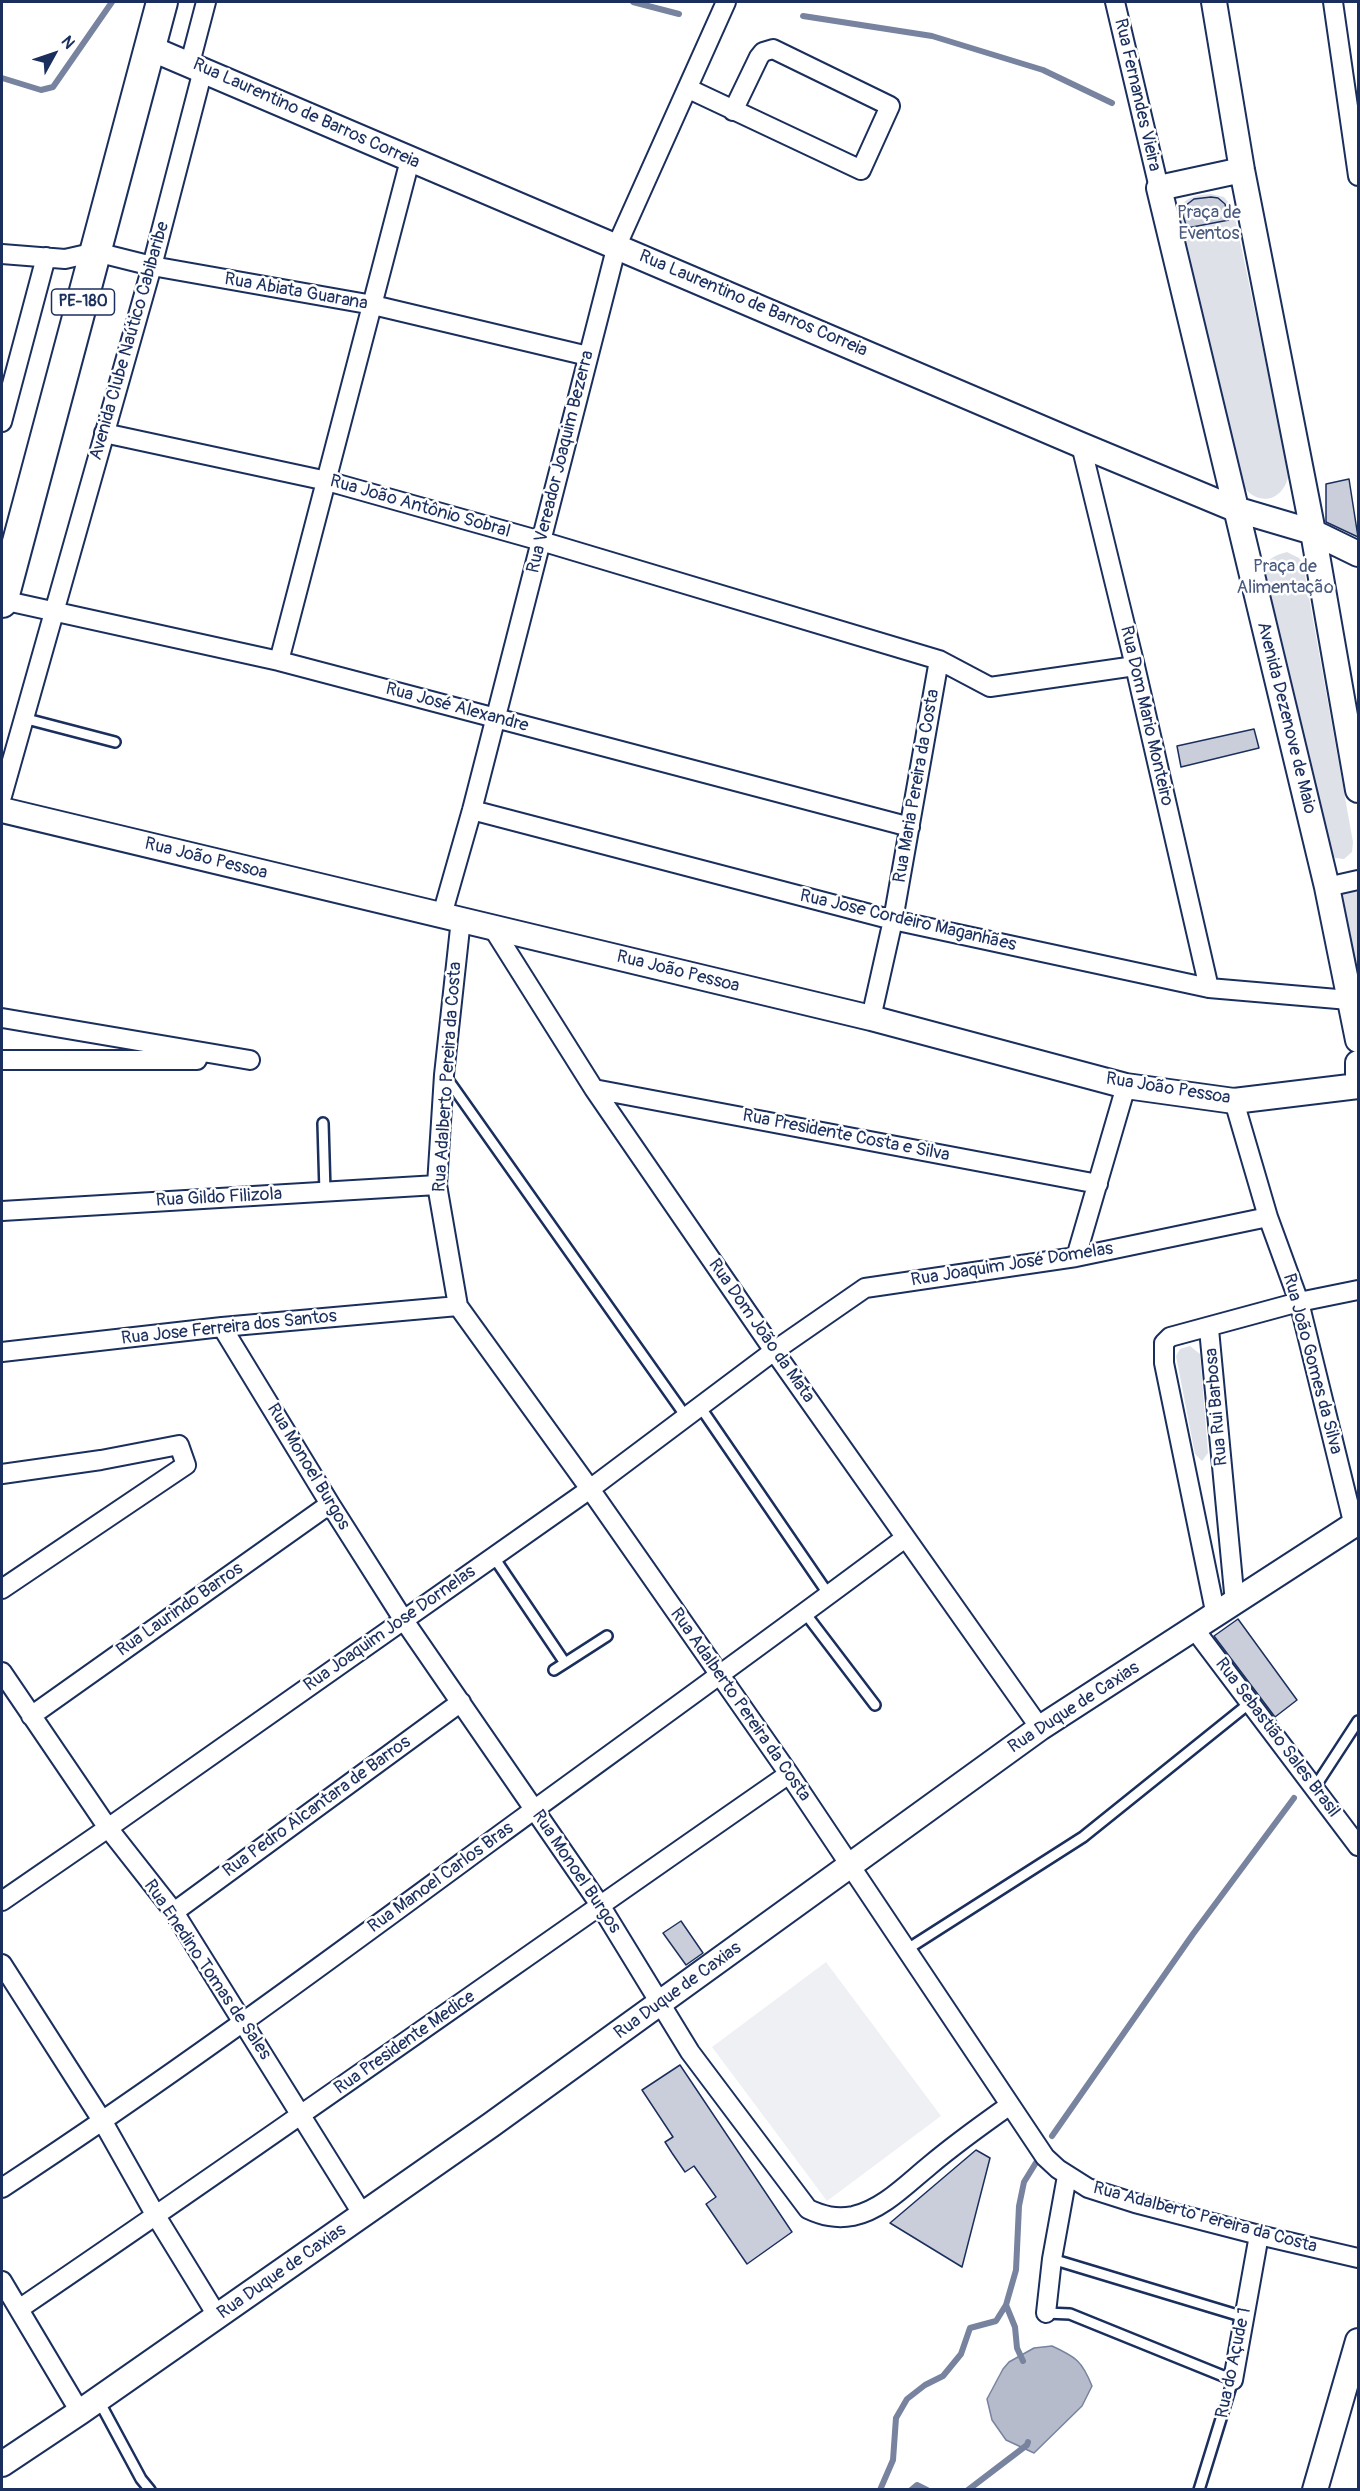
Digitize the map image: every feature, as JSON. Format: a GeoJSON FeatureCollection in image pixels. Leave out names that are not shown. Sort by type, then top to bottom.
{"type":"FeatureCollection","features":[{"type":"Feature","properties":{"kind":"main road","name":"PE-180"},"geometry":{"type":"LineString","coordinates":[[2,601],[162,2]]}},
{"type":"Feature","properties":{"kind":"street","name":"Avenida Clube Naútico Cabibaribe"},"geometry":{"type":"LineString","coordinates":[[2,796],[152,266],[196,67],[206,2]]}},
{"type":"Feature","properties":{"kind":"street"},"geometry":{"type":"LineString","coordinates":[[714,2],[717,21]]}},
{"type":"Feature","properties":{"kind":"street","name":"Rua Vereador Joaquim Bezerra"},"geometry":{"type":"LineString","coordinates":[[451,917],[472,810],[617,245],[689,89],[726,2]]}},
{"type":"Feature","properties":{"kind":"street","name":"Rua Fernandes Vieira"},"geometry":{"type":"LineString","coordinates":[[1115,2],[1159,188]]}},
{"type":"Feature","properties":{"kind":"street"},"geometry":{"type":"LineString","coordinates":[[1214,2],[1242,170],[1313,532],[1359,790]]}},
{"type":"Feature","properties":{"kind":"street"},"geometry":{"type":"LineString","coordinates":[[1333,2],[1359,176]]}},
{"type":"Feature","properties":{"kind":"street","name":"Rua Laurentino de Barros Correia"},"geometry":{"type":"LineString","coordinates":[[150,48],[410,160],[617,245],[1081,446],[1235,509],[1313,532],[1359,554]]}},
{"type":"Feature","properties":{"kind":"street"},"geometry":{"type":"LineString","coordinates":[[689,89],[733,111],[861,170],[890,106],[773,49],[763,52],[759,57],[733,111]]}},
{"type":"Feature","properties":{"kind":"street"},"geometry":{"type":"LineString","coordinates":[[279,661],[410,160]]}},
{"type":"Feature","properties":{"kind":"street"},"geometry":{"type":"LineString","coordinates":[[1159,188],[1242,170]]}},
{"type":"Feature","properties":{"kind":"street","name":"Avenida Dezenove de Maio"},"geometry":{"type":"LineString","coordinates":[[1159,188],[1327,887],[1359,1040]]}},
{"type":"Feature","properties":{"kind":"street","name":"Rua Abiata Guarana"},"geometry":{"type":"LineString","coordinates":[[2,254],[65,259],[96,252],[152,266],[373,305],[588,356]]}},
{"type":"Feature","properties":{"kind":"street"},"geometry":{"type":"LineString","coordinates":[[2,419],[46,257]]}},
{"type":"Feature","properties":{"kind":"street","name":"Rua João Antônio Sobral"},"geometry":{"type":"LineString","coordinates":[[104,433],[327,481],[542,542],[939,660],[990,687],[1135,666]]}},
{"type":"Feature","properties":{"kind":"street","name":"Rua Dom Mario Monteiro"},"geometry":{"type":"LineString","coordinates":[[1081,446],[1135,666],[1209,988]]}},
{"type":"Feature","properties":{"kind":"street","name":"Rua José Alexandre"},"geometry":{"type":"LineString","coordinates":[[2,601],[279,661],[910,827]]}},
{"type":"Feature","properties":{"kind":"street","name":"Rua Maria Pereira da Costa"},"geometry":{"type":"LineString","coordinates":[[871,1018],[893,920],[939,660]]}},
{"type":"Feature","properties":{"kind":"street","name":"Rua João Pessoa"},"geometry":{"type":"LineString","coordinates":[[2,810],[871,1018],[1126,1086],[1234,1101],[1359,1086]]}},
{"type":"Feature","properties":{"kind":"street","name":"Rua Jose Cordeiro Maganhães"},"geometry":{"type":"LineString","coordinates":[[472,810],[893,920],[1209,988],[1349,1000]]}},
{"type":"Feature","properties":{"kind":"street"},"geometry":{"type":"LineString","coordinates":[[1327,887],[1359,880]]}},
{"type":"Feature","properties":{"kind":"street","name":"Rua Adalberto Pereira da Costa"},"geometry":{"type":"LineString","coordinates":[[451,917],[444,1075],[436,1185],[458,1306],[590,1488],[789,1774],[1046,2157],[1067,2176],[1088,2188],[1135,2203],[1359,2258]]}},
{"type":"Feature","properties":{"kind":"street","name":"Rua Dom João da Mata"},"geometry":{"type":"LineString","coordinates":[[492,927],[594,1089],[774,1351],[1041,1728]]}},
{"type":"Feature","properties":{"kind":"street"},"geometry":{"type":"LineString","coordinates":[[2,1018],[250,1060],[2,1060]]}},
{"type":"Feature","properties":{"kind":"street"},"geometry":{"type":"LineString","coordinates":[[1359,1063],[1359,1077]]}},
{"type":"Feature","properties":{"kind":"street"},"geometry":{"type":"LineString","coordinates":[[1076,1257],[1126,1086]]}},
{"type":"Feature","properties":{"kind":"street","name":"Rua Presidente Costa e Silva"},"geometry":{"type":"LineString","coordinates":[[594,1089],[1098,1184]]}},
{"type":"Feature","properties":{"kind":"street","name":"Rua João Gomes da Silva"},"geometry":{"type":"LineString","coordinates":[[1234,1101],[1268,1217],[1299,1302],[1356,1524]]}},
{"type":"Feature","properties":{"kind":"street","name":"Rua Gildo Filizola"},"geometry":{"type":"LineString","coordinates":[[2,1211],[436,1185]]}},
{"type":"Feature","properties":{"kind":"street","name":"Rua Joaquim José Domelas"},"geometry":{"type":"LineString","coordinates":[[774,1351],[865,1288],[1076,1257],[1268,1217]]}},
{"type":"Feature","properties":{"kind":"street","name":"Rua Rui Barbosa"},"geometry":{"type":"LineString","coordinates":[[1216,1616],[1162,1352],[1164,1343],[1170,1337],[1209,1329],[1299,1302],[1359,1290]]}},
{"type":"Feature","properties":{"kind":"street","name":"Rua Jose Ferreira dos Santos"},"geometry":{"type":"LineString","coordinates":[[2,1352],[222,1327],[458,1306]]}},
{"type":"Feature","properties":{"kind":"street","name":"Rua Monoel Burgos"},"geometry":{"type":"LineString","coordinates":[[222,1327],[403,1619],[600,1905],[697,2062],[808,2209],[821,2216],[837,2218],[855,2216],[872,2208],[906,2186],[928,2166],[1010,2105]]}},
{"type":"Feature","properties":{"kind":"street","name":"Rua Rui Barbosa"},"geometry":{"type":"LineString","coordinates":[[1209,1329],[1235,1603]]}},
{"type":"Feature","properties":{"kind":"street","name":"Rua Joaquim Jose Dornelas"},"geometry":{"type":"LineString","coordinates":[[2,1901],[590,1488],[694,1413],[774,1351]]}},
{"type":"Feature","properties":{"kind":"street"},"geometry":{"type":"LineString","coordinates":[[2,1474],[101,1460],[179,1445],[186,1465],[2,1589]]}},
{"type":"Feature","properties":{"kind":"street","name":"Rua Laurindo Barros"},"geometry":{"type":"LineString","coordinates":[[31,1716],[330,1504]]}},
{"type":"Feature","properties":{"kind":"street","name":"Rua Duque de Caxias"},"geometry":{"type":"LineString","coordinates":[[2,2464],[218,2317],[661,2004],[1041,1728],[1356,1524]]}},
{"type":"Feature","properties":{"kind":"street","name":"Rua Manoel Carlos Bras"},"geometry":{"type":"LineString","coordinates":[[2,2188],[103,2122],[244,2023],[720,1676],[905,1538]]}},
{"type":"Feature","properties":{"kind":"street","name":"Rua Sebastião Sales Brasil"},"geometry":{"type":"LineString","coordinates":[[1195,1630],[1359,1846]]}},
{"type":"Feature","properties":{"kind":"street","name":"Rua Enedino Tomas de Sales"},"geometry":{"type":"LineString","coordinates":[[2,1672],[108,1828],[174,1912],[363,2215]]}},
{"type":"Feature","properties":{"kind":"street","name":"Rua Pedro Alcantara de Barros"},"geometry":{"type":"LineString","coordinates":[[174,1912],[461,1702]]}},
{"type":"Feature","properties":{"kind":"street","name":"Rua Presidente Medice"},"geometry":{"type":"LineString","coordinates":[[18,2309],[302,2115],[789,1774]]}},
{"type":"Feature","properties":{"kind":"street"},"geometry":{"type":"LineString","coordinates":[[2,1964],[103,2122],[156,2216],[218,2317]]}},
{"type":"Feature","properties":{"kind":"street"},"geometry":{"type":"LineString","coordinates":[[1046,2313],[1052,2259],[1067,2176]]}},
{"type":"Feature","properties":{"kind":"street","name":"Rua do Açude 1"},"geometry":{"type":"LineString","coordinates":[[1233,2380],[1259,2235]]}},
{"type":"Feature","properties":{"kind":"street"},"geometry":{"type":"LineString","coordinates":[[2,2281],[18,2309],[89,2406]]}},
{"type":"Feature","properties":{"kind":"street"},"geometry":{"type":"LineString","coordinates":[[1320,2488],[1359,2341]]}},
{"type":"Feature","properties":{"kind":"lane"},"geometry":{"type":"LineString","coordinates":[[24,718],[115,742]]}},
{"type":"Feature","properties":{"kind":"lane"},"geometry":{"type":"LineString","coordinates":[[444,1075],[829,1595]]}},
{"type":"Feature","properties":{"kind":"lane"},"geometry":{"type":"LineString","coordinates":[[323,1124],[325,1192]]}},
{"type":"Feature","properties":{"kind":"lane"},"geometry":{"type":"LineString","coordinates":[[493,1556],[565,1663]]}},
{"type":"Feature","properties":{"kind":"lane"},"geometry":{"type":"LineString","coordinates":[[805,1613],[875,1705]]}},
{"type":"Feature","properties":{"kind":"lane"},"geometry":{"type":"LineString","coordinates":[[554,1670],[607,1636]]}},
{"type":"Feature","properties":{"kind":"lane"},"geometry":{"type":"LineString","coordinates":[[906,1950],[1083,1837],[1251,1702]]}},
{"type":"Feature","properties":{"kind":"lane"},"geometry":{"type":"LineString","coordinates":[[1315,1787],[1359,1721]]}},
{"type":"Feature","properties":{"kind":"lane"},"geometry":{"type":"LineString","coordinates":[[1052,2259],[1244,2317]]}},
{"type":"Feature","properties":{"kind":"lane"},"geometry":{"type":"LineString","coordinates":[[1046,2313],[1070,2314],[1233,2380]]}},
{"type":"Feature","properties":{"kind":"lane","name":"Rua do Açude 1"},"geometry":{"type":"LineString","coordinates":[[1199,2490],[1233,2380]]}},
{"type":"Feature","properties":{"kind":"lane"},"geometry":{"type":"LineString","coordinates":[[89,2406],[150,2490]]}},
{"type":"Feature","properties":{"kind":"shaded area"},"geometry":{"type":"Polygon","coordinates":[[[826,1962],[941,2116],[827,2201],[712,2047],[826,1962]]]}},
{"type":"Feature","properties":{"kind":"green space","name":"Praça de Eventos"},"geometry":{"type":"Polygon","coordinates":[[[1211,194],[1224,197],[1233,208],[1289,473],[1281,491],[1269,498],[1254,496],[1240,482],[1179,212],[1187,200],[1211,194]]]}},
{"type":"Feature","properties":{"kind":"green space","name":"Praça de Alimentação"},"geometry":{"type":"Polygon","coordinates":[[[1287,552],[1299,558],[1303,564],[1353,842],[1352,852],[1344,859],[1335,858],[1330,850],[1263,571],[1266,563],[1272,558],[1287,552]]]}},
{"type":"Feature","properties":{"kind":"green space"},"geometry":{"type":"Polygon","coordinates":[[[1358,888],[1358,1006],[1338,895],[1343,890],[1358,888]]]}},
{"type":"Feature","properties":{"kind":"green space"},"geometry":{"type":"Polygon","coordinates":[[[1190,1346],[1200,1354],[1208,1453],[1202,1461],[1195,1454],[1176,1356],[1180,1349],[1190,1346]]]}},
{"type":"Feature","properties":{"kind":"water"},"geometry":{"type":"Polygon","coordinates":[[[1052,2346],[1067,2353],[1081,2365],[1092,2386],[1082,2406],[1034,2453],[1006,2440],[992,2420],[987,2399],[1009,2362],[1034,2348],[1052,2346]]]}},
{"type":"Feature","properties":{"kind":"building"},"geometry":{"type":"Polygon","coordinates":[[[1218,198],[1225,204],[1229,220],[1187,228],[1181,209],[1194,199],[1218,198]]]}},
{"type":"Feature","properties":{"kind":"building"},"geometry":{"type":"Polygon","coordinates":[[[1349,479],[1358,537],[1326,522],[1326,484],[1349,479]]]}},
{"type":"Feature","properties":{"kind":"building"},"geometry":{"type":"Polygon","coordinates":[[[1254,729],[1259,748],[1181,767],[1177,746],[1254,729]]]}},
{"type":"Feature","properties":{"kind":"building"},"geometry":{"type":"Polygon","coordinates":[[[1238,1619],[1297,1700],[1275,1717],[1214,1636],[1238,1619]]]}},
{"type":"Feature","properties":{"kind":"building"},"geometry":{"type":"Polygon","coordinates":[[[681,1921],[703,1953],[686,1965],[663,1933],[681,1921]]]}},
{"type":"Feature","properties":{"kind":"building"},"geometry":{"type":"Polygon","coordinates":[[[680,2065],[792,2232],[747,2264],[706,2204],[716,2197],[694,2166],[685,2172],[665,2142],[673,2137],[642,2090],[680,2065]]]}},
{"type":"Feature","properties":{"kind":"building"},"geometry":{"type":"Polygon","coordinates":[[[976,2150],[990,2158],[962,2267],[890,2223],[976,2150]]]}},
{"type":"Feature","properties":{"kind":"waterway"},"geometry":{"type":"LineString","coordinates":[[2,78],[41,90],[53,87],[112,2]]}},
{"type":"Feature","properties":{"kind":"waterway"},"geometry":{"type":"LineString","coordinates":[[633,2],[679,14]]}},
{"type":"Feature","properties":{"kind":"waterway"},"geometry":{"type":"LineString","coordinates":[[803,16],[932,36],[1043,70],[1112,103]]}},
{"type":"Feature","properties":{"kind":"waterway"},"geometry":{"type":"LineString","coordinates":[[1052,2136],[1193,1934],[1294,1798]]}},
{"type":"Feature","properties":{"kind":"waterway"},"geometry":{"type":"LineString","coordinates":[[1023,2361],[1017,2348],[1015,2327],[1006,2305],[1016,2270],[1019,2206],[1024,2182],[1037,2161]]}},
{"type":"Feature","properties":{"kind":"waterway"},"geometry":{"type":"LineString","coordinates":[[880,2490],[893,2460],[896,2418],[907,2399],[925,2385],[943,2376],[961,2354],[970,2328],[996,2321],[1006,2305]]}},
{"type":"Feature","properties":{"kind":"waterway"},"geometry":{"type":"LineString","coordinates":[[968,2490],[1028,2442]]}},
{"type":"Feature","properties":{"kind":"waterway"},"geometry":{"type":"LineString","coordinates":[[911,2490],[917,2485],[927,2490]]}}]}
